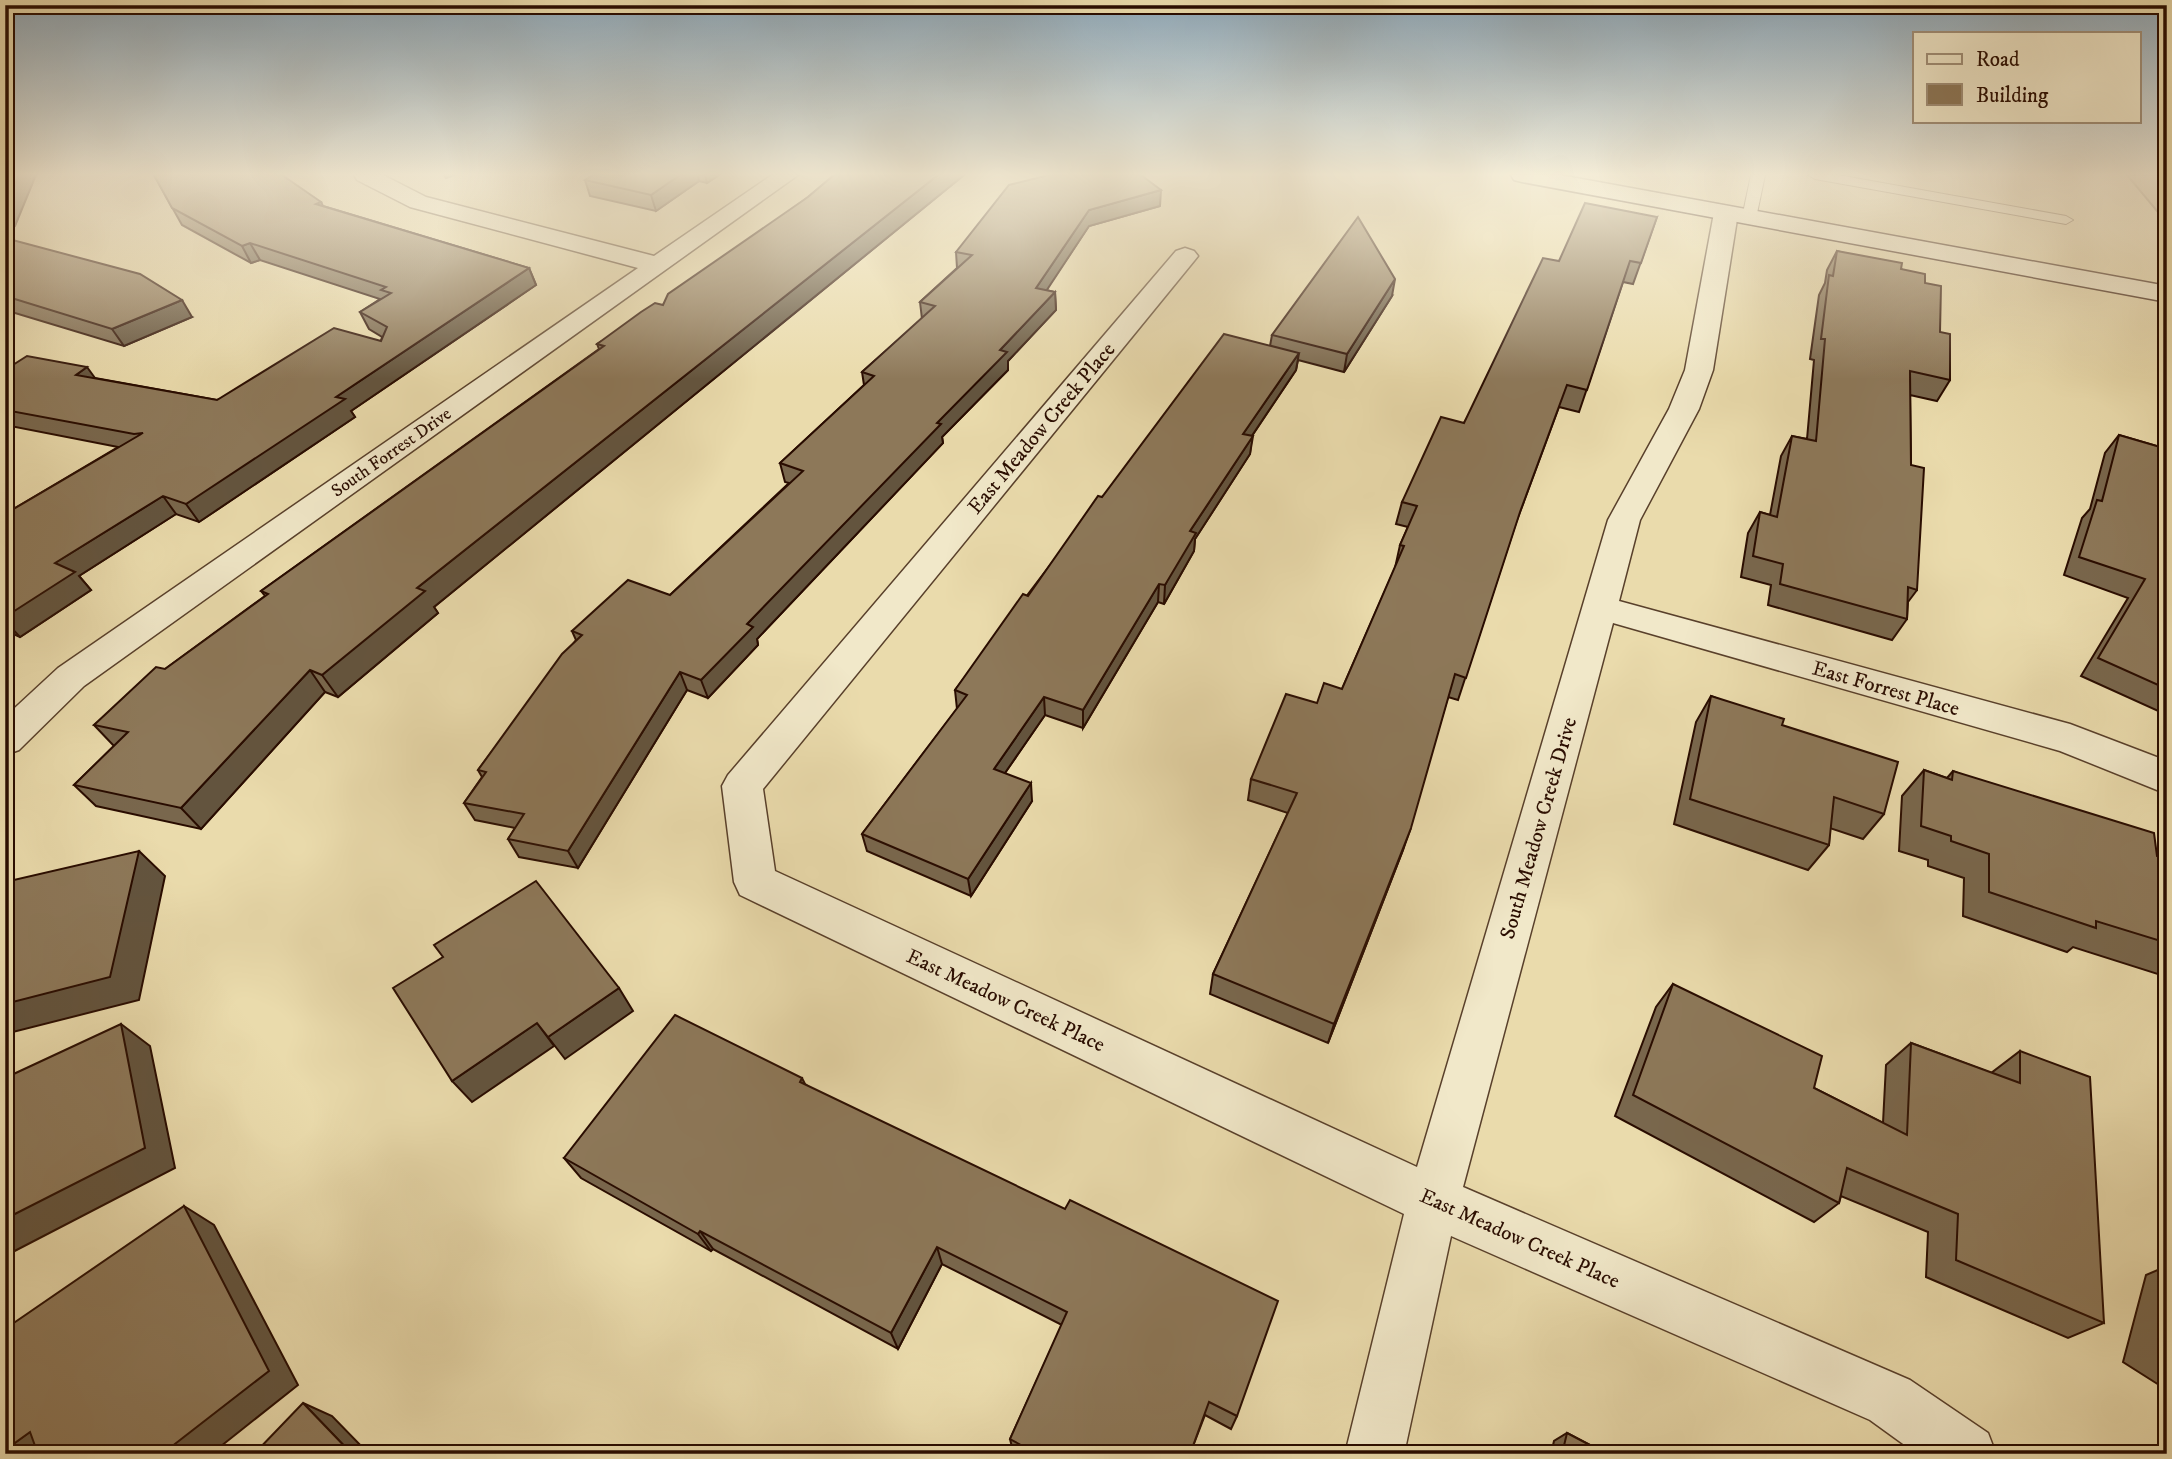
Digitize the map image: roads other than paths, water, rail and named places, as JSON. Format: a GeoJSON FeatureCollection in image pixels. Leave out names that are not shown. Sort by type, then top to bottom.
{"type":"FeatureCollection","features":[{"type":"Feature","properties":{"kind":"street"},"geometry":{"type":"LineString","coordinates":[[574,243],[657,265]]}},
{"type":"Feature","properties":{"kind":"street","name":"South Forrest Drive"},"geometry":{"type":"LineString","coordinates":[[5,740],[71,677],[689,243]]}},
{"type":"Feature","properties":{"kind":"street","name":"South Meadow Creek Drive"},"geometry":{"type":"LineString","coordinates":[[1374,1454],[1433,1201],[1624,520],[1684,409],[1699,370],[1730,243]]}},
{"type":"Feature","properties":{"kind":"street"},"geometry":{"type":"LineString","coordinates":[[1886,243],[2167,294]]}},
{"type":"Feature","properties":{"kind":"street","name":"East Meadow Creek Place"},"geometry":{"type":"LineString","coordinates":[[1185,256],[742,786],[755,882],[1433,1201],[1890,1399],[1967,1454]]}},
{"type":"Feature","properties":{"kind":"street","name":"East Forrest Place"},"geometry":{"type":"LineString","coordinates":[[1601,608],[2070,739],[2167,778]]}}]}
